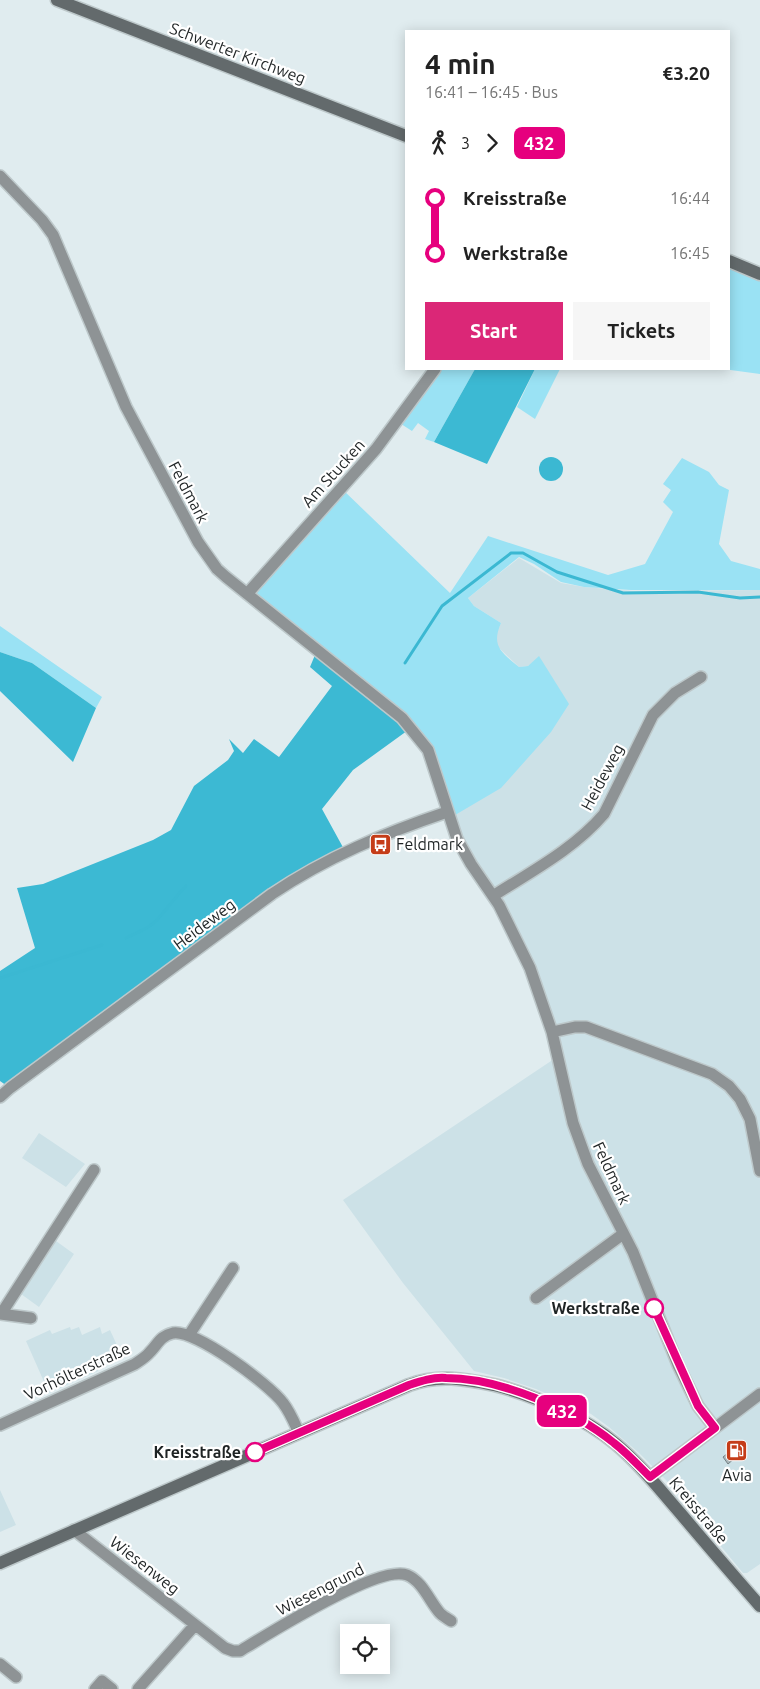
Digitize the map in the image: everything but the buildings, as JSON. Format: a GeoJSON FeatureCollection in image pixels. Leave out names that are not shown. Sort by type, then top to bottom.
{"type":"FeatureCollection","features":[{"type":"Feature","properties":{"kind":"main road","name":"Schwerter Kirchweg"},"geometry":{"type":"LineString","coordinates":[[57,0],[405,136]]}},
{"type":"Feature","properties":{"kind":"main road"},"geometry":{"type":"LineString","coordinates":[[730,261],[760,274]]}},
{"type":"Feature","properties":{"kind":"main road","name":"Kreisstraße"},"geometry":{"type":"LineString","coordinates":[[0,1562],[420,1381],[447,1378],[475,1381],[504,1388],[540,1401],[584,1423],[615,1444],[650,1477],[760,1606]]}},
{"type":"Feature","properties":{"kind":"street","name":"Feldmark"},"geometry":{"type":"LineString","coordinates":[[0,176],[42,220],[53,235],[126,407],[198,542],[217,569],[402,718],[428,750],[458,839],[471,864],[510,924],[530,968],[552,1032],[580,1143],[588,1164],[623,1234],[678,1365],[698,1406],[715,1428]]}},
{"type":"Feature","properties":{"kind":"street","name":"Am Stucken"},"geometry":{"type":"LineString","coordinates":[[247,594],[376,449],[434,370]]}},
{"type":"Feature","properties":{"kind":"street","name":"Heideweg"},"geometry":{"type":"LineString","coordinates":[[493,896],[569,848],[594,826],[604,814],[653,715],[675,693],[701,677]]}},
{"type":"Feature","properties":{"kind":"street","name":"Heideweg"},"geometry":{"type":"LineString","coordinates":[[0,1098],[10,1088],[272,894],[306,871],[345,851],[410,824],[448,812]]}},
{"type":"Feature","properties":{"kind":"street"},"geometry":{"type":"LineString","coordinates":[[552,1032],[575,1027],[586,1027],[721,1079],[746,1108],[754,1133],[760,1172]]}},
{"type":"Feature","properties":{"kind":"street"},"geometry":{"type":"LineString","coordinates":[[31,1318],[1,1314],[94,1170]]}},
{"type":"Feature","properties":{"kind":"street"},"geometry":{"type":"LineString","coordinates":[[536,1298],[623,1234]]}},
{"type":"Feature","properties":{"kind":"street"},"geometry":{"type":"LineString","coordinates":[[233,1268],[189,1334],[246,1368],[264,1383],[282,1401],[291,1414],[298,1433]]}},
{"type":"Feature","properties":{"kind":"street","name":"Vorhölterstraße"},"geometry":{"type":"LineString","coordinates":[[0,1424],[135,1364],[146,1356],[165,1335],[175,1333],[189,1334]]}},
{"type":"Feature","properties":{"kind":"street"},"geometry":{"type":"LineString","coordinates":[[650,1477],[760,1394]]}},
{"type":"Feature","properties":{"kind":"street","name":"Wiesenweg"},"geometry":{"type":"LineString","coordinates":[[74,1530],[195,1625]]}},
{"type":"Feature","properties":{"kind":"street","name":"Wiesengrund"},"geometry":{"type":"LineString","coordinates":[[195,1625],[225,1648],[240,1651],[338,1595],[386,1575],[396,1573],[413,1578],[440,1614],[451,1621]]}},
{"type":"Feature","properties":{"kind":"street"},"geometry":{"type":"LineString","coordinates":[[138,1689],[195,1625]]}},
{"type":"Feature","properties":{"kind":"street"},"geometry":{"type":"LineString","coordinates":[[0,1664],[16,1678]]}},
{"type":"Feature","properties":{"kind":"street"},"geometry":{"type":"LineString","coordinates":[[95,1689],[102,1681],[112,1689]]}},
{"type":"Feature","properties":{"kind":"shaded area"},"geometry":{"type":"Polygon","coordinates":[[[730,261],[760,273],[760,374],[730,370],[730,261]]]}},
{"type":"Feature","properties":{"kind":"shaded area"},"geometry":{"type":"Polygon","coordinates":[[[434,370],[474,370],[434,442],[425,439],[429,431],[418,423],[412,431],[398,422],[434,370]]]}},
{"type":"Feature","properties":{"kind":"shaded area"},"geometry":{"type":"Polygon","coordinates":[[[474,370],[534,370],[487,464],[434,442],[474,370]]]}},
{"type":"Feature","properties":{"kind":"shaded area"},"geometry":{"type":"Polygon","coordinates":[[[535,370],[560,370],[535,419],[517,407],[535,370]]]}},
{"type":"Feature","properties":{"kind":"shaded area"},"geometry":{"type":"Polygon","coordinates":[[[551,457],[556,458],[562,464],[562,474],[556,480],[551,481],[546,480],[540,474],[539,469],[540,464],[546,458],[551,457]]]}},
{"type":"Feature","properties":{"kind":"shaded area"},"geometry":{"type":"Polygon","coordinates":[[[682,458],[709,472],[719,485],[729,490],[719,544],[731,561],[760,569],[760,590],[631,590],[584,587],[561,582],[534,564],[519,557],[468,598],[474,606],[501,623],[497,637],[503,653],[519,667],[528,666],[539,656],[569,704],[551,732],[501,788],[450,818],[428,750],[247,594],[341,488],[450,593],[488,536],[608,575],[645,564],[673,512],[663,502],[671,490],[663,484],[682,458]]]}},
{"type":"Feature","properties":{"kind":"shaded area"},"geometry":{"type":"Polygon","coordinates":[[[519,558],[561,583],[584,587],[632,591],[760,590],[760,1564],[747,1573],[743,1573],[666,1480],[609,1427],[591,1414],[536,1389],[504,1378],[474,1371],[403,1283],[343,1200],[557,1057],[530,968],[450,818],[540,657],[528,666],[519,667],[497,646],[495,636],[501,623],[474,606],[468,598],[519,558]]]}},
{"type":"Feature","properties":{"kind":"shaded area"},"geometry":{"type":"Polygon","coordinates":[[[0,626],[102,697],[96,708],[32,663],[0,652],[0,626]]]}},
{"type":"Feature","properties":{"kind":"shaded area"},"geometry":{"type":"Polygon","coordinates":[[[0,652],[32,663],[96,708],[73,762],[0,691],[0,652]]]}},
{"type":"Feature","properties":{"kind":"shaded area"},"geometry":{"type":"Polygon","coordinates":[[[315,655],[411,728],[353,770],[322,809],[345,851],[306,871],[10,1088],[0,1081],[0,971],[35,948],[17,888],[43,884],[153,840],[171,830],[194,786],[228,760],[234,751],[229,739],[243,753],[254,739],[279,757],[332,686],[310,667],[315,655]]]}},
{"type":"Feature","properties":{"kind":"shaded area"},"geometry":{"type":"Polygon","coordinates":[[[39,1133],[85,1164],[66,1187],[22,1158],[39,1133]]]}},
{"type":"Feature","properties":{"kind":"shaded area"},"geometry":{"type":"Polygon","coordinates":[[[56,1241],[74,1254],[39,1307],[21,1294],[56,1241]]]}},
{"type":"Feature","properties":{"kind":"shaded area"},"geometry":{"type":"Polygon","coordinates":[[[70,1327],[71,1330],[79,1327],[82,1335],[100,1327],[102,1334],[110,1330],[121,1354],[96,1367],[98,1371],[49,1393],[26,1341],[50,1330],[52,1334],[70,1327]]]}},
{"type":"Feature","properties":{"kind":"shaded area"},"geometry":{"type":"Polygon","coordinates":[[[0,1490],[16,1525],[0,1532],[0,1490]]]}},
{"type":"Feature","properties":{"kind":"waterway"},"geometry":{"type":"LineString","coordinates":[[405,663],[442,606],[511,553],[523,553],[557,572],[623,593],[698,592],[740,598],[760,597]]}},
{"type":"Feature","properties":{"kind":"waterway"},"geometry":{"type":"LineString","coordinates":[[126,938],[154,923],[186,886]]}},
{"type":"Feature","properties":{"kind":"waterway"},"geometry":{"type":"LineString","coordinates":[[0,978],[102,945]]}},
{"type":"Feature","properties":{"kind":"bus line","name":"432"},"geometry":{"type":"LineString","coordinates":[[255,1452],[409,1385],[435,1378],[447,1378],[475,1381],[504,1388],[559,1410],[603,1434],[632,1458],[650,1477],[715,1428],[698,1406],[654,1308]]}},
{"type":"Feature","properties":{"kind":"place","name":"Feldmark"},"geometry":{"type":"Point","coordinates":[380,844]}},
{"type":"Feature","properties":{"kind":"place","name":"Werkstraße"},"geometry":{"type":"Point","coordinates":[654,1308]}},
{"type":"Feature","properties":{"kind":"place","name":"Avia"},"geometry":{"type":"Point","coordinates":[737,1451]}},
{"type":"Feature","properties":{"kind":"place","name":"Kreisstraße"},"geometry":{"type":"Point","coordinates":[255,1452]}}]}
